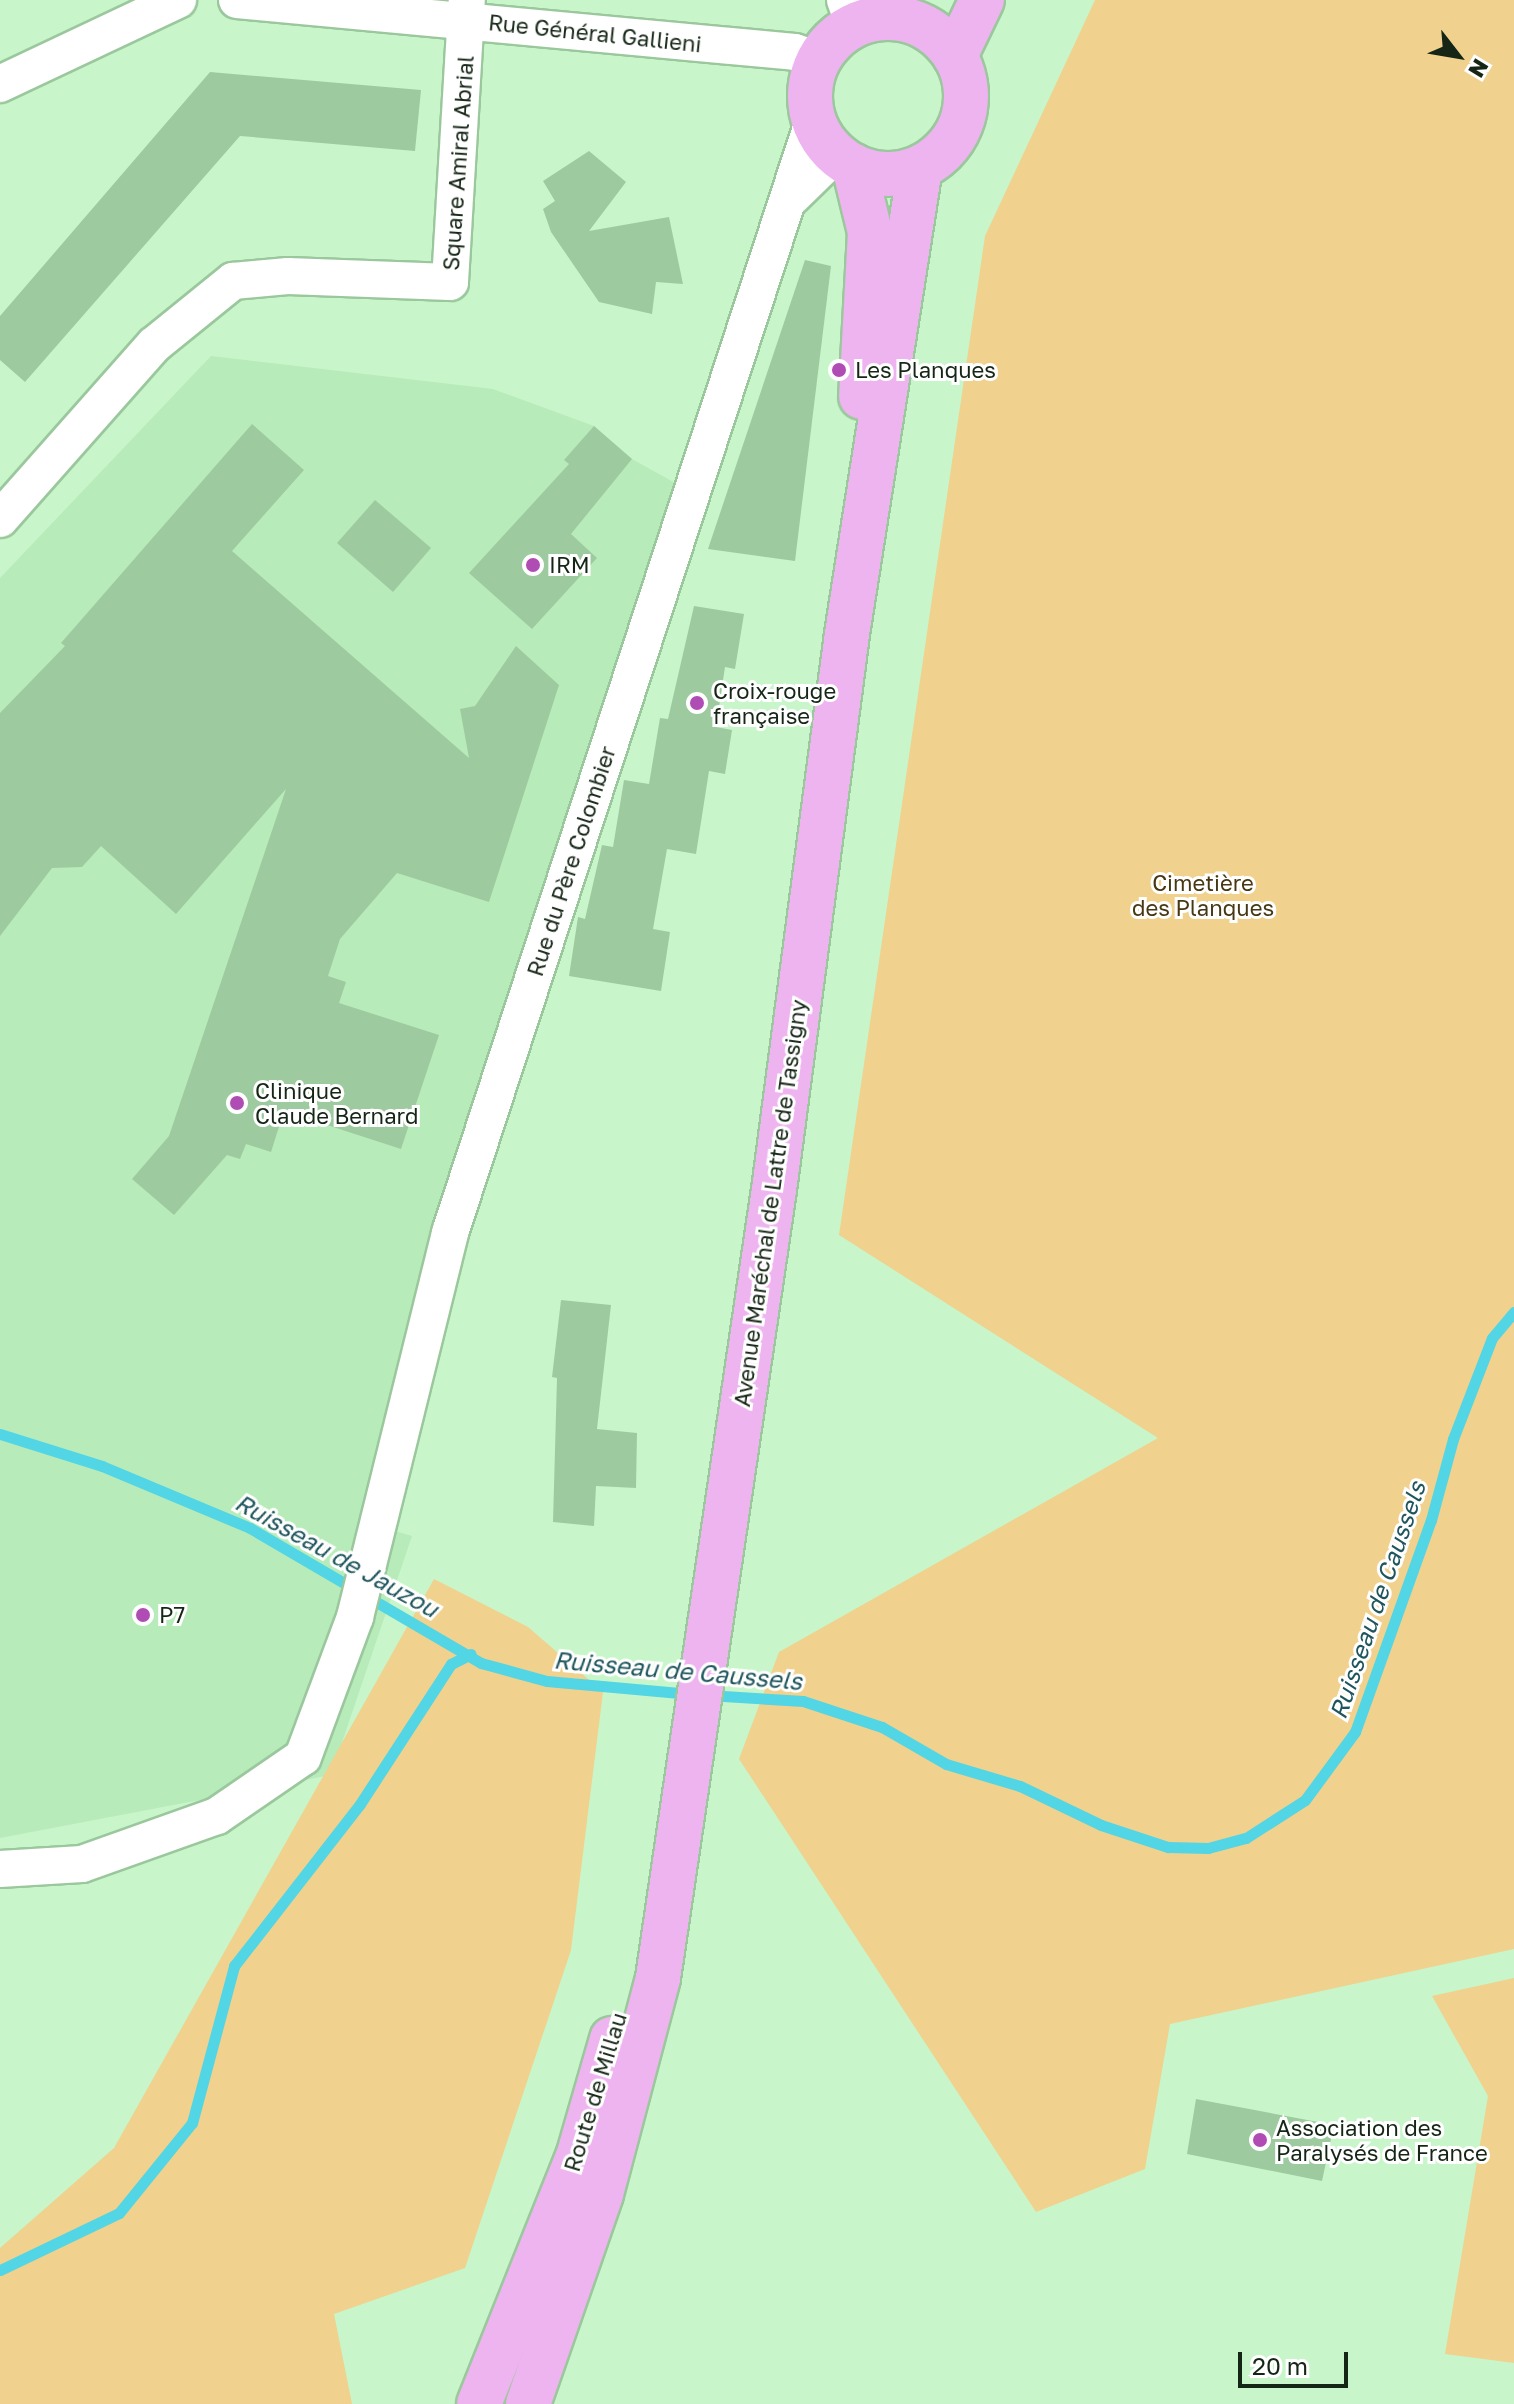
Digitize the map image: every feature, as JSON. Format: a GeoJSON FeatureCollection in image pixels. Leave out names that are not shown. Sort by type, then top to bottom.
{"type":"FeatureCollection","features":[{"type":"Feature","properties":{"kind":"main road"},"geometry":{"type":"LineString","coordinates":[[921,25],[971,0]]}},
{"type":"Feature","properties":{"kind":"main road"},"geometry":{"type":"LineString","coordinates":[[955,56],[982,0]]}},
{"type":"Feature","properties":{"kind":"main road"},"geometry":{"type":"LineString","coordinates":[[860,11],[921,25],[955,56],[965,80],[966,107],[958,132],[941,153],[920,168],[898,174],[834,147],[810,100],[818,60],[860,11]]}},
{"type":"Feature","properties":{"kind":"main road","name":"Avenue Maréchal de Lattre de Tassigny"},"geometry":{"type":"LineString","coordinates":[[834,147],[870,232],[847,634]]}},
{"type":"Feature","properties":{"kind":"main road","name":"Avenue Maréchal de Lattre de Tassigny"},"geometry":{"type":"LineString","coordinates":[[690,1772],[847,634],[920,168]]}},
{"type":"Feature","properties":{"kind":"main road"},"geometry":{"type":"LineString","coordinates":[[528,2404],[601,2194],[658,1978],[690,1772]]}},
{"type":"Feature","properties":{"kind":"main road","name":"Route de Millau"},"geometry":{"type":"LineString","coordinates":[[479,2404],[578,2157],[690,1772]]}},
{"type":"Feature","properties":{"kind":"street"},"geometry":{"type":"LineString","coordinates":[[0,84],[178,0]]}},
{"type":"Feature","properties":{"kind":"street","name":"Rue Général Gallieni"},"geometry":{"type":"LineString","coordinates":[[237,0],[467,10],[795,52],[818,60]]}},
{"type":"Feature","properties":{"kind":"street","name":"Square Amiral Abrial"},"geometry":{"type":"LineString","coordinates":[[0,519],[154,345],[233,281],[288,276],[450,282],[467,10]]}},
{"type":"Feature","properties":{"kind":"street","name":"Rue du Père Colombier"},"geometry":{"type":"LineString","coordinates":[[0,1869],[82,1864],[217,1816],[303,1757],[355,1617],[379,1533],[450,1233],[792,197],[834,147]]}},
{"type":"Feature","properties":{"kind":"shaded area","name":"Clinique Claude Bernard"},"geometry":{"type":"Polygon","coordinates":[[[211,356],[493,389],[594,426],[632,459],[677,484],[433,1229],[359,1520],[412,1536],[331,1775],[0,1838],[0,578],[211,356]]]}},
{"type":"Feature","properties":{"kind":"green space","name":"Cimetière des Planques"},"geometry":{"type":"Polygon","coordinates":[[[1095,0],[1514,0],[1514,1949],[1170,2024],[1145,2169],[1036,2212],[739,1759],[779,1652],[1158,1438],[839,1235],[985,236],[1095,0]]]}},
{"type":"Feature","properties":{"kind":"green space"},"geometry":{"type":"Polygon","coordinates":[[[434,1579],[528,1627],[603,1692],[571,1950],[465,2268],[334,2314],[352,2404],[0,2404],[0,2248],[114,2148],[434,1579]]]}},
{"type":"Feature","properties":{"kind":"green space"},"geometry":{"type":"Polygon","coordinates":[[[1514,1978],[1514,2363],[1445,2354],[1488,2096],[1432,1996],[1514,1978]]]}},
{"type":"Feature","properties":{"kind":"building"},"geometry":{"type":"Polygon","coordinates":[[[210,72],[421,90],[415,151],[240,136],[25,382],[0,360],[0,316],[210,72]]]}},
{"type":"Feature","properties":{"kind":"building"},"geometry":{"type":"Polygon","coordinates":[[[589,151],[626,182],[589,231],[669,217],[683,284],[656,282],[652,314],[599,302],[551,232],[543,209],[555,201],[543,181],[589,151]]]}},
{"type":"Feature","properties":{"kind":"building"},"geometry":{"type":"Polygon","coordinates":[[[805,260],[831,266],[795,561],[708,549],[805,260]]]}},
{"type":"Feature","properties":{"kind":"building"},"geometry":{"type":"Polygon","coordinates":[[[252,424],[304,470],[232,551],[469,758],[460,709],[475,706],[516,646],[559,685],[489,902],[397,873],[340,939],[328,976],[346,982],[339,1003],[439,1035],[401,1149],[284,1111],[271,1152],[246,1144],[240,1159],[227,1155],[174,1215],[132,1179],[169,1136],[286,789],[176,914],[101,846],[82,867],[52,868],[0,936],[0,713],[65,646],[61,643],[252,424]]]}},
{"type":"Feature","properties":{"kind":"building","name":"IRM"},"geometry":{"type":"Polygon","coordinates":[[[594,426],[632,459],[571,534],[597,558],[532,629],[469,573],[569,464],[564,460],[594,426]]]}},
{"type":"Feature","properties":{"kind":"building"},"geometry":{"type":"Polygon","coordinates":[[[375,500],[431,548],[393,592],[337,543],[375,500]]]}},
{"type":"Feature","properties":{"kind":"building"},"geometry":{"type":"Polygon","coordinates":[[[694,606],[744,614],[735,669],[725,667],[716,727],[732,730],[725,774],[709,771],[696,854],[667,849],[653,929],[670,932],[661,991],[569,976],[578,917],[585,919],[602,845],[613,847],[624,780],[649,784],[660,718],[668,719],[694,606]]]}},
{"type":"Feature","properties":{"kind":"building"},"geometry":{"type":"Polygon","coordinates":[[[561,1300],[611,1305],[597,1429],[637,1433],[636,1488],[596,1486],[594,1526],[553,1522],[557,1378],[552,1377],[561,1300]]]}},
{"type":"Feature","properties":{"kind":"building","name":"Association des Paralysés de France"},"geometry":{"type":"Polygon","coordinates":[[[1196,2099],[1334,2125],[1322,2181],[1187,2154],[1196,2099]]]}},
{"type":"Feature","properties":{"kind":"waterway","name":"Ruisseau de Caussels"},"geometry":{"type":"LineString","coordinates":[[707,1695],[803,1701],[882,1727],[946,1764],[1020,1786],[1101,1825],[1168,1847],[1208,1848],[1246,1838],[1305,1800],[1355,1732],[1431,1520],[1453,1439],[1492,1338],[1514,1312]]}},
{"type":"Feature","properties":{"kind":"waterway","name":"Ruisseau de Jauzou"},"geometry":{"type":"LineString","coordinates":[[0,1434],[102,1466],[250,1528],[481,1663],[547,1681],[690,1694]]}},
{"type":"Feature","properties":{"kind":"waterway","name":"Ruisseau de Caussels"},"geometry":{"type":"LineString","coordinates":[[0,2270],[119,2213],[192,2123],[234,1966],[360,1804],[451,1664],[471,1654]]}},
{"type":"Feature","properties":{"kind":"place","name":"Les Planques"},"geometry":{"type":"Point","coordinates":[839,370]}},
{"type":"Feature","properties":{"kind":"place","name":"IRM"},"geometry":{"type":"Point","coordinates":[533,565]}},
{"type":"Feature","properties":{"kind":"place","name":"Croix-rouge française"},"geometry":{"type":"Point","coordinates":[697,703]}},
{"type":"Feature","properties":{"kind":"place","name":"Clinique Claude Bernard"},"geometry":{"type":"Point","coordinates":[237,1103]}},
{"type":"Feature","properties":{"kind":"place","name":"P7"},"geometry":{"type":"Point","coordinates":[143,1615]}},
{"type":"Feature","properties":{"kind":"place","name":"Association des Paralysés de France"},"geometry":{"type":"Point","coordinates":[1260,2140]}}]}
